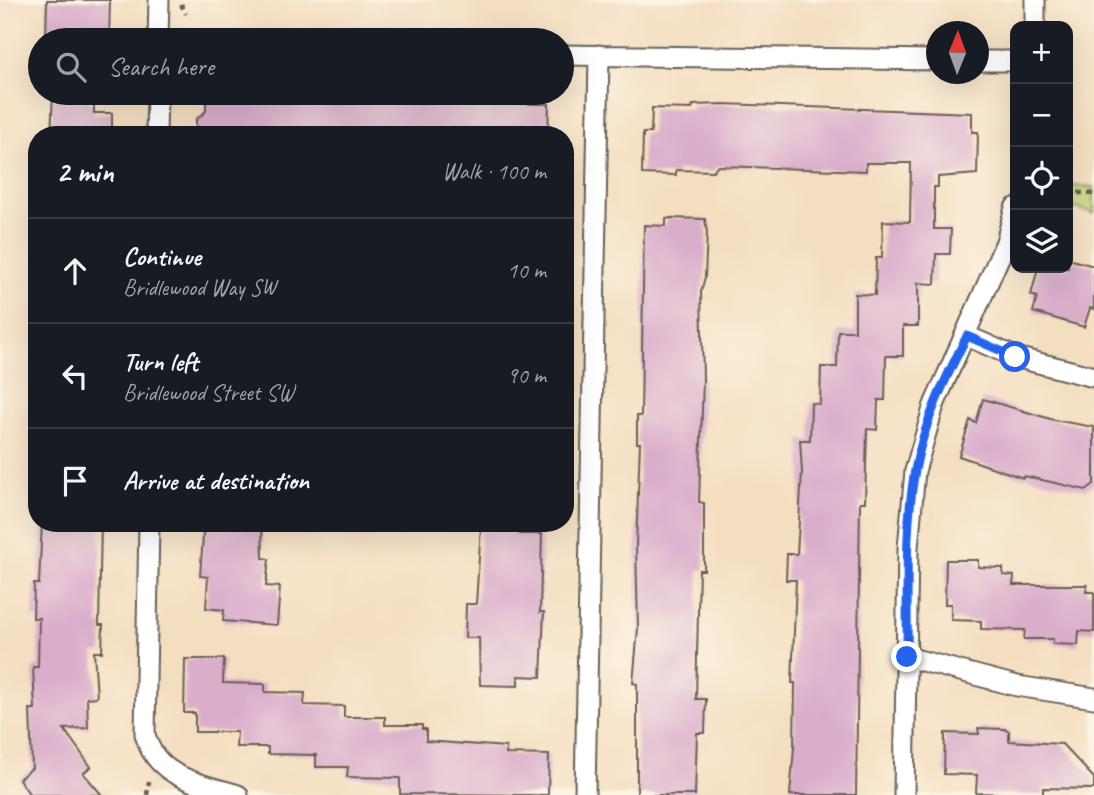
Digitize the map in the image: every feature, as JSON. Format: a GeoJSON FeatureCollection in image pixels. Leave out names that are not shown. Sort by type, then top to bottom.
{"type":"FeatureCollection","features":[{"type":"Feature","properties":{"kind":"street"},"geometry":{"type":"LineString","coordinates":[[158,28],[159,0]]}},
{"type":"Feature","properties":{"kind":"street"},"geometry":{"type":"LineString","coordinates":[[1035,0],[1035,21]]}},
{"type":"Feature","properties":{"kind":"street"},"geometry":{"type":"LineString","coordinates":[[574,55],[926,60]]}},
{"type":"Feature","properties":{"kind":"street"},"geometry":{"type":"LineString","coordinates":[[586,795],[599,55]]}},
{"type":"Feature","properties":{"kind":"street"},"geometry":{"type":"LineString","coordinates":[[989,61],[1010,61]]}},
{"type":"Feature","properties":{"kind":"street"},"geometry":{"type":"LineString","coordinates":[[156,126],[157,105]]}},
{"type":"Feature","properties":{"kind":"street"},"geometry":{"type":"LineString","coordinates":[[905,795],[908,548],[915,471],[934,405],[967,336],[1006,242],[1014,210]]}},
{"type":"Feature","properties":{"kind":"street"},"geometry":{"type":"LineString","coordinates":[[967,336],[1025,360],[1094,377]]}},
{"type":"Feature","properties":{"kind":"street"},"geometry":{"type":"LineString","coordinates":[[149,532],[145,734],[148,745],[153,756],[181,778],[238,795]]}},
{"type":"Feature","properties":{"kind":"street"},"geometry":{"type":"LineString","coordinates":[[907,657],[1017,686],[1094,698]]}},
{"type":"Feature","properties":{"kind":"path"},"geometry":{"type":"LineString","coordinates":[[1073,192],[1094,194]]}},
{"type":"Feature","properties":{"kind":"green space"},"geometry":{"type":"Polygon","coordinates":[[[1073,186],[1094,187],[1094,213],[1073,207],[1073,186]]]}},
{"type":"Feature","properties":{"kind":"building"},"geometry":{"type":"Polygon","coordinates":[[[47,0],[110,0],[109,28],[46,28],[47,0]]]}},
{"type":"Feature","properties":{"kind":"building"},"geometry":{"type":"Polygon","coordinates":[[[52,105],[94,105],[94,113],[112,113],[112,126],[51,126],[52,105]]]}},
{"type":"Feature","properties":{"kind":"building"},"geometry":{"type":"Polygon","coordinates":[[[206,105],[549,105],[548,126],[196,126],[196,120],[206,111],[206,105]]]}},
{"type":"Feature","properties":{"kind":"building"},"geometry":{"type":"Polygon","coordinates":[[[693,105],[972,113],[972,132],[978,132],[977,174],[938,177],[938,187],[934,187],[934,229],[951,229],[950,254],[936,254],[935,284],[918,283],[918,326],[903,326],[903,356],[886,356],[885,400],[878,400],[877,430],[867,429],[865,502],[860,502],[856,795],[790,795],[794,748],[795,683],[792,683],[796,580],[786,580],[787,554],[797,554],[802,472],[800,440],[810,440],[811,403],[820,404],[821,367],[837,367],[838,331],[855,331],[855,294],[875,295],[876,258],[882,258],[883,221],[910,222],[911,163],[866,163],[866,171],[717,166],[713,171],[676,170],[676,175],[642,174],[643,133],[651,133],[652,108],[692,109],[693,105]]]}},
{"type":"Feature","properties":{"kind":"building"},"geometry":{"type":"Polygon","coordinates":[[[666,219],[705,219],[707,233],[705,277],[701,292],[703,379],[699,502],[704,503],[704,570],[699,570],[696,699],[706,699],[705,733],[697,733],[695,795],[637,795],[637,684],[633,683],[638,628],[636,546],[640,443],[637,443],[637,416],[641,416],[644,225],[666,226],[666,219]]]}},
{"type":"Feature","properties":{"kind":"building"},"geometry":{"type":"Polygon","coordinates":[[[1073,260],[1094,266],[1094,309],[1090,308],[1084,327],[1033,312],[1037,297],[1031,295],[1037,273],[1073,273],[1073,260]]]}},
{"type":"Feature","properties":{"kind":"building"},"geometry":{"type":"Polygon","coordinates":[[[983,399],[1054,420],[1094,427],[1094,484],[1086,490],[1024,476],[1023,478],[959,456],[970,420],[976,423],[983,399]]]}},
{"type":"Feature","properties":{"kind":"building"},"geometry":{"type":"Polygon","coordinates":[[[42,532],[101,532],[99,625],[103,625],[102,652],[94,652],[97,697],[87,698],[88,728],[64,729],[91,767],[83,773],[102,795],[30,795],[19,779],[32,768],[30,709],[35,709],[33,667],[38,667],[39,618],[33,618],[34,584],[39,584],[42,532]]]}},
{"type":"Feature","properties":{"kind":"building"},"geometry":{"type":"Polygon","coordinates":[[[203,532],[262,532],[263,558],[269,559],[266,586],[280,587],[277,625],[223,621],[224,610],[206,608],[208,577],[200,576],[203,532]]]}},
{"type":"Feature","properties":{"kind":"building"},"geometry":{"type":"Polygon","coordinates":[[[481,532],[542,534],[540,612],[544,612],[541,677],[518,676],[518,686],[480,685],[479,638],[465,638],[466,604],[476,604],[481,532]]]}},
{"type":"Feature","properties":{"kind":"building"},"geometry":{"type":"Polygon","coordinates":[[[946,560],[978,560],[978,567],[1003,568],[1003,575],[1014,576],[1013,585],[1087,585],[1086,592],[1094,592],[1094,632],[1079,631],[1078,645],[1053,644],[1053,639],[1024,639],[1025,630],[981,629],[981,621],[951,620],[951,604],[945,604],[946,560]]]}},
{"type":"Feature","properties":{"kind":"building"},"geometry":{"type":"Polygon","coordinates":[[[185,659],[224,659],[223,683],[265,684],[265,692],[305,693],[304,705],[344,706],[344,717],[385,717],[385,725],[422,725],[422,729],[426,729],[426,741],[506,747],[506,754],[549,755],[548,795],[400,794],[400,778],[347,777],[348,767],[316,767],[316,755],[268,754],[268,747],[236,747],[237,732],[195,732],[195,713],[184,713],[185,659]]]}},
{"type":"Feature","properties":{"kind":"building"},"geometry":{"type":"Polygon","coordinates":[[[978,728],[1009,731],[1009,741],[1062,744],[1094,778],[1094,789],[1043,788],[1043,795],[976,793],[977,775],[944,774],[945,733],[979,734],[978,728]]]}},
{"type":"Feature","properties":{"kind":"route"},"geometry":{"type":"LineString","coordinates":[[907,657],[908,548],[915,471],[934,405],[967,336],[1015,357]]}}]}
